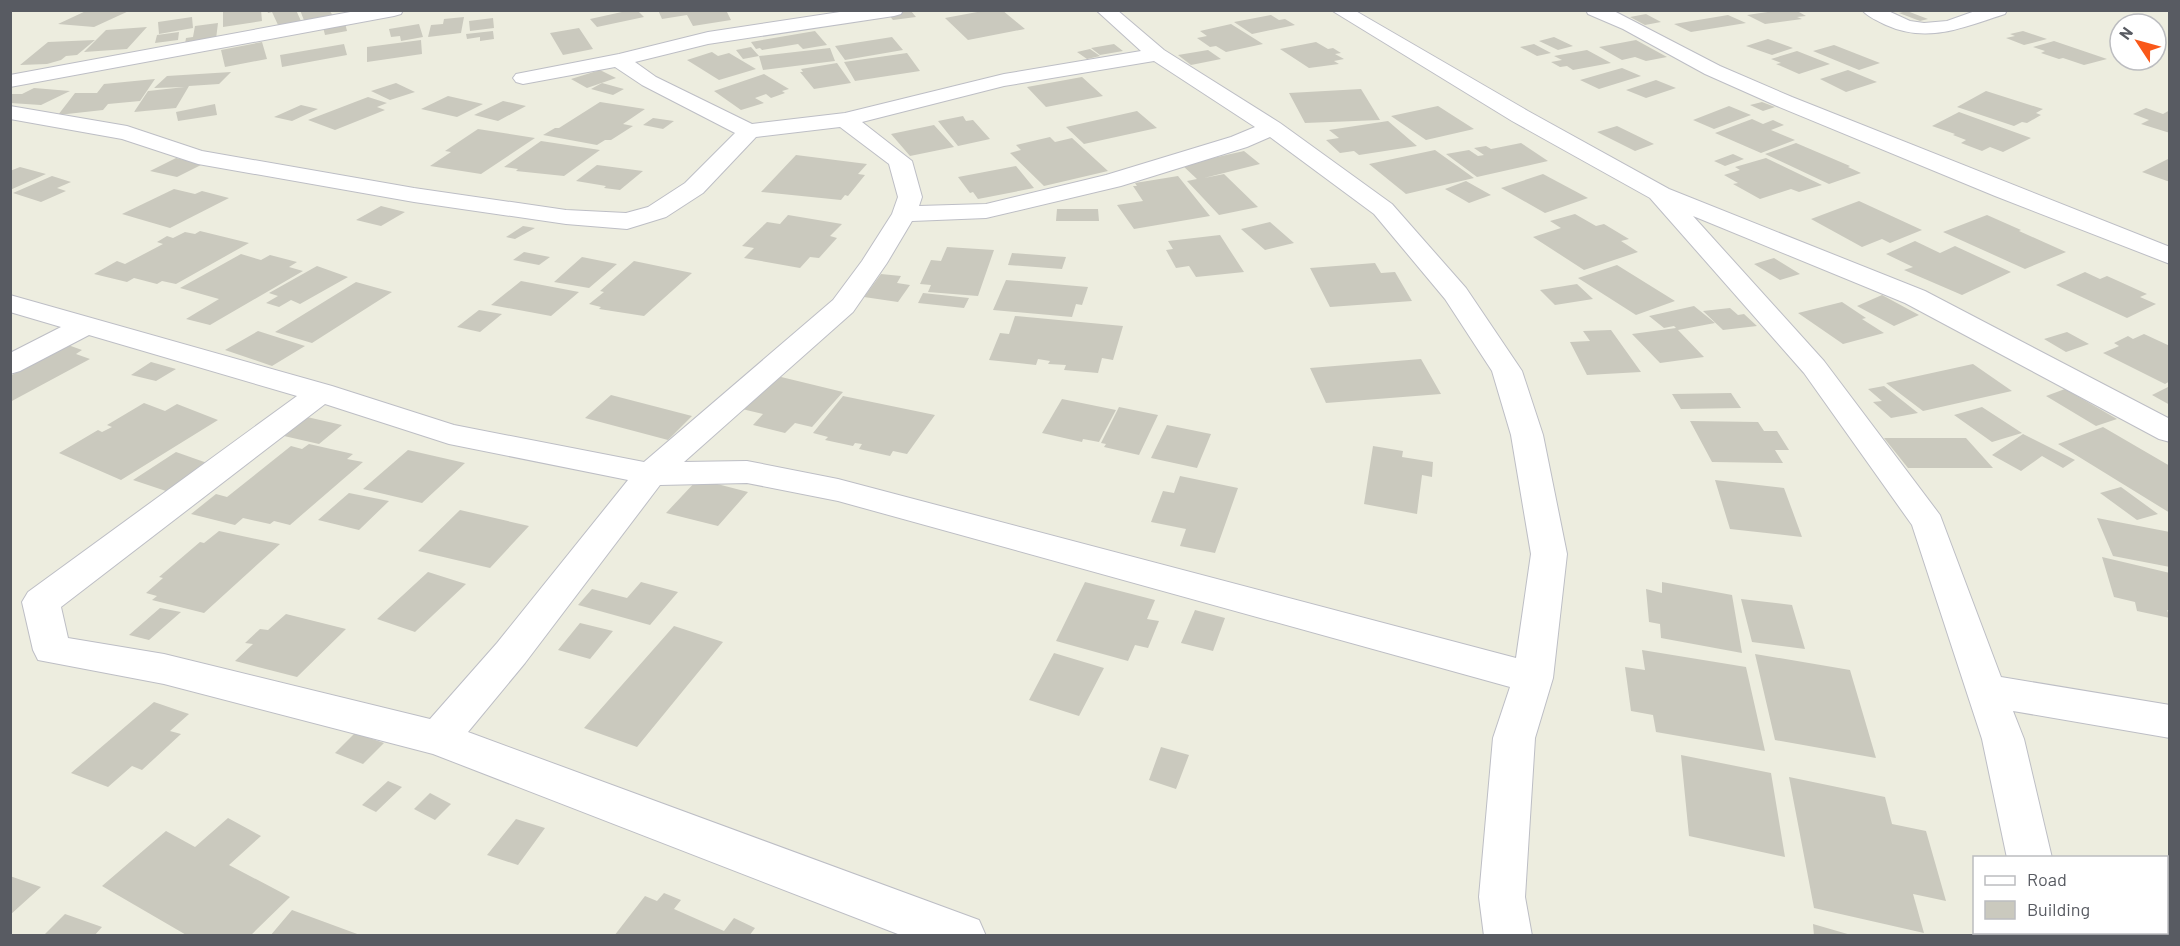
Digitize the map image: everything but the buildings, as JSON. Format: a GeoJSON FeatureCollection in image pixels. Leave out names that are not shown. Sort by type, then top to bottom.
{"type":"FeatureCollection","features":[{"type":"Feature","properties":{"kind":"street"},"geometry":{"type":"LineString","coordinates":[[10,81],[394,10]]}},
{"type":"Feature","properties":{"kind":"street"},"geometry":{"type":"LineString","coordinates":[[523,78],[619,60],[708,38],[894,10]]}},
{"type":"Feature","properties":{"kind":"street"},"geometry":{"type":"LineString","coordinates":[[1105,10],[1157,54],[1272,128],[1383,209],[1456,294],[1507,371],[1527,435],[1549,554],[1533,678],[1514,738],[1502,897],[1508,936]]}},
{"type":"Feature","properties":{"kind":"street"},"geometry":{"type":"LineString","coordinates":[[1340,10],[1520,116],[1659,193],[1915,297],[2169,432]]}},
{"type":"Feature","properties":{"kind":"street"},"geometry":{"type":"LineString","coordinates":[[1595,10],[1618,19],[1701,66],[1854,132],[2169,256]]}},
{"type":"Feature","properties":{"kind":"street"},"geometry":{"type":"LineString","coordinates":[[1871,10],[1902,25],[1925,29],[1998,10]]}},
{"type":"Feature","properties":{"kind":"street"},"geometry":{"type":"LineString","coordinates":[[619,60],[649,81],[749,131],[844,120],[1004,80],[1157,54]]}},
{"type":"Feature","properties":{"kind":"street"},"geometry":{"type":"LineString","coordinates":[[10,112],[127,132],[209,159],[414,195],[566,218],[627,221],[657,212],[694,188],[749,131]]}},
{"type":"Feature","properties":{"kind":"street"},"geometry":{"type":"LineString","coordinates":[[438,738],[511,652],[651,474],[843,306],[904,214],[910,197],[900,161],[844,120]]}},
{"type":"Feature","properties":{"kind":"street"},"geometry":{"type":"LineString","coordinates":[[904,214],[986,212],[1113,181],[1239,142],[1272,128]]}},
{"type":"Feature","properties":{"kind":"street"},"geometry":{"type":"LineString","coordinates":[[1659,193],[1814,367],[1928,523],[2003,739],[2030,856]]}},
{"type":"Feature","properties":{"kind":"street"},"geometry":{"type":"LineString","coordinates":[[10,303],[321,393],[449,434],[651,474],[747,472],[838,490],[1533,678]]}},
{"type":"Feature","properties":{"kind":"street"},"geometry":{"type":"LineString","coordinates":[[10,365],[87,325]]}},
{"type":"Feature","properties":{"kind":"street"},"geometry":{"type":"LineString","coordinates":[[321,393],[41,602],[52,650],[164,669],[438,738],[962,936]]}},
{"type":"Feature","properties":{"kind":"street"},"geometry":{"type":"LineString","coordinates":[[1986,690],[2169,722]]}}]}
